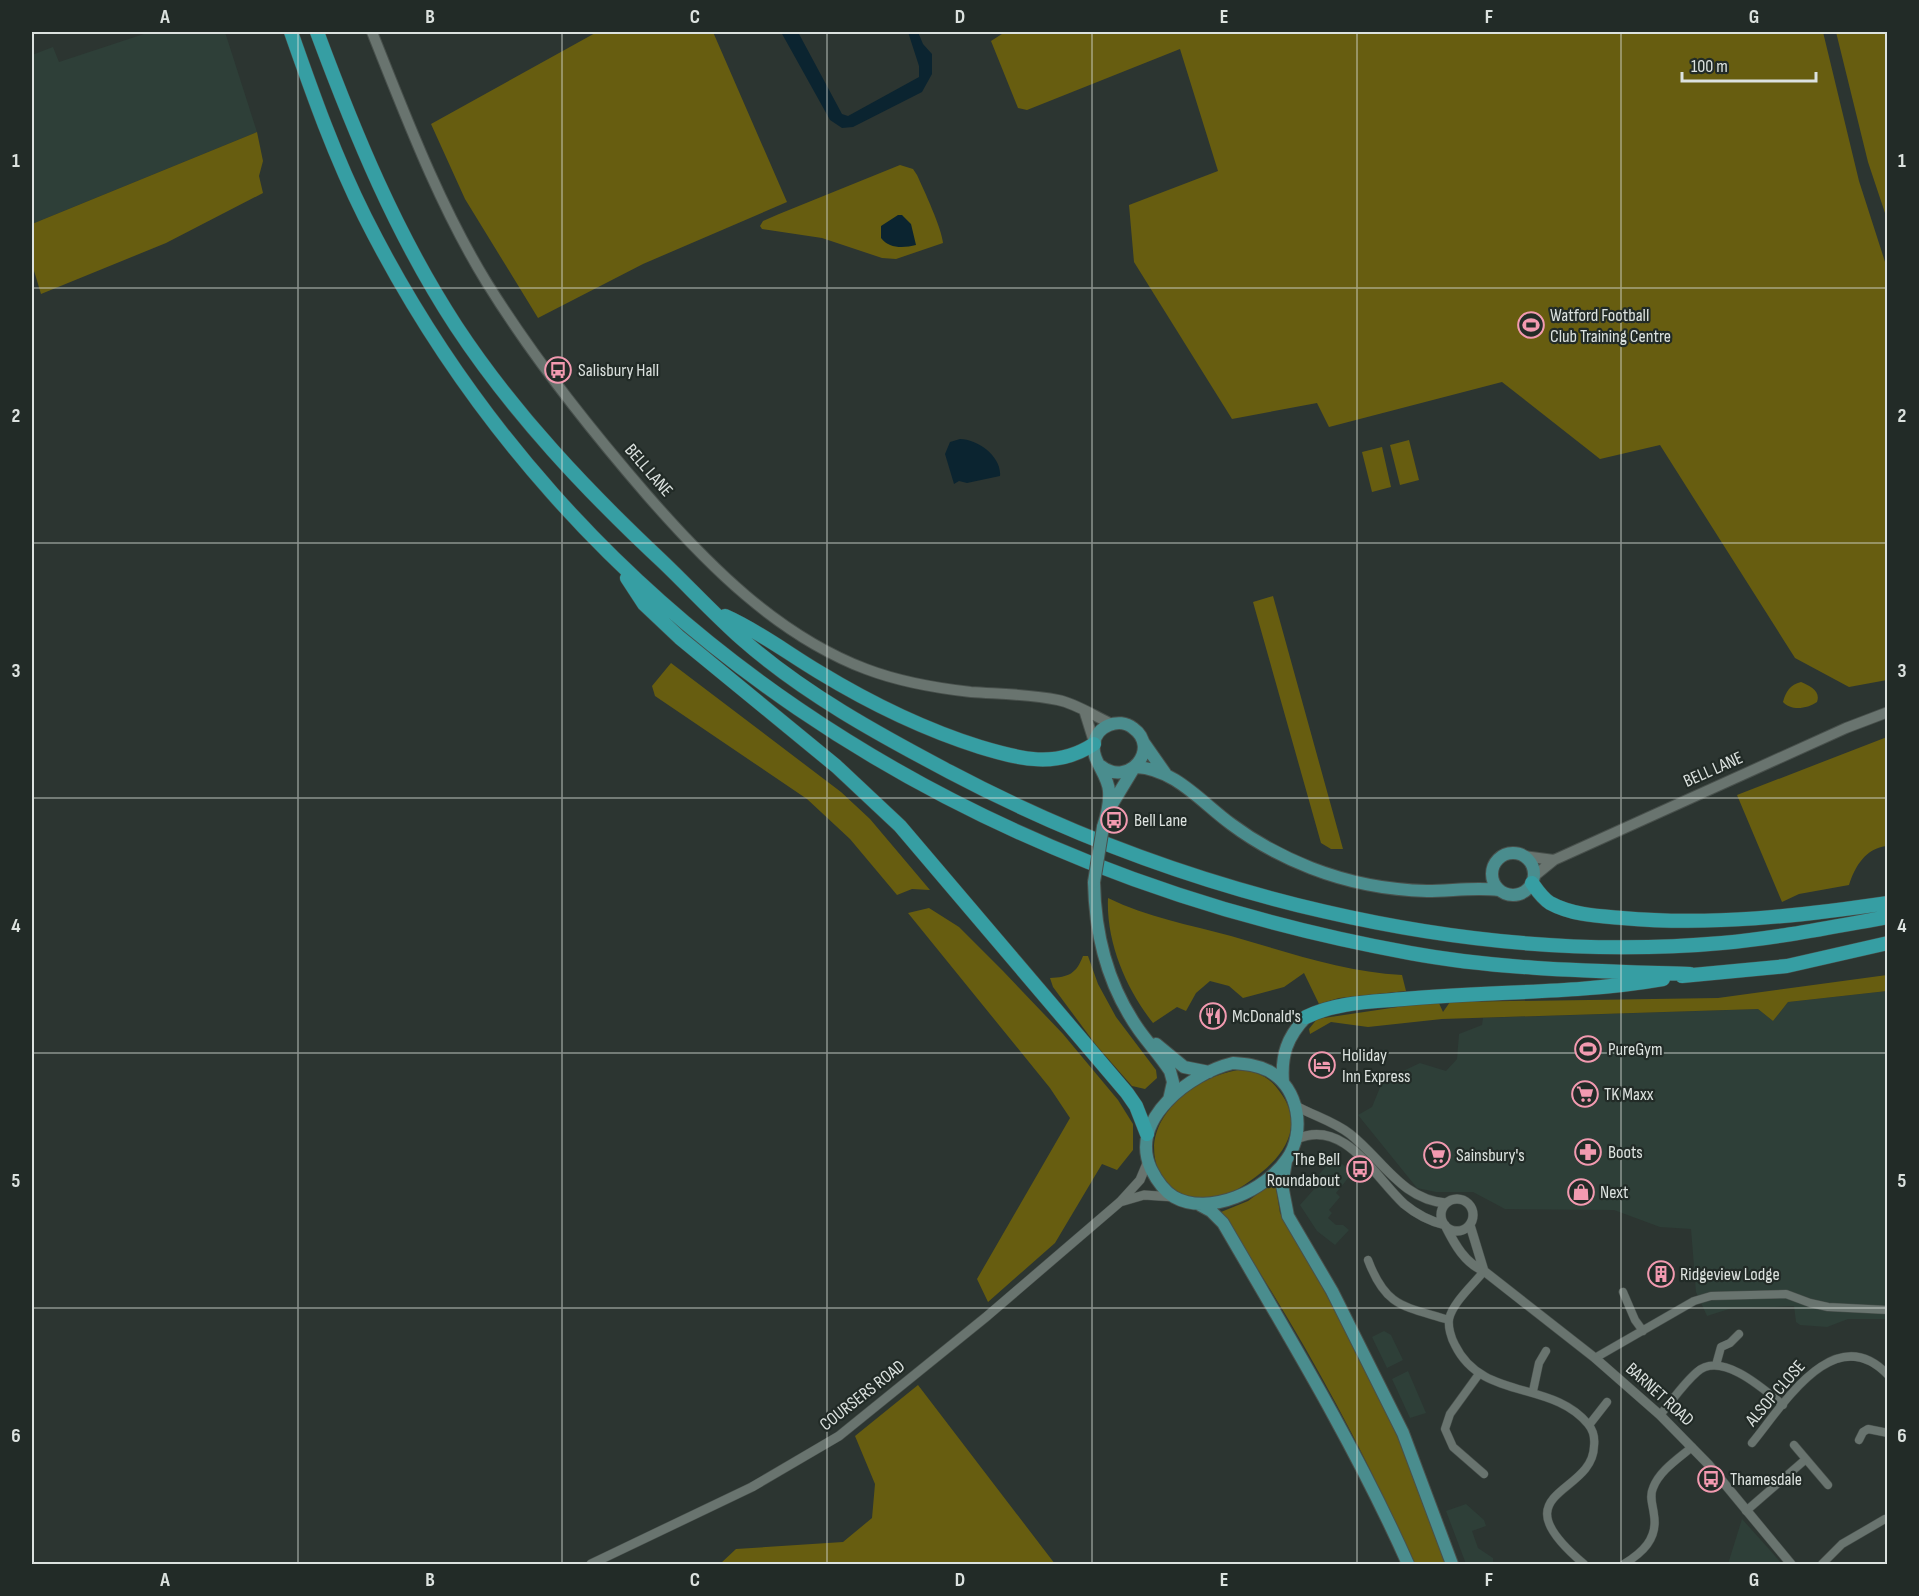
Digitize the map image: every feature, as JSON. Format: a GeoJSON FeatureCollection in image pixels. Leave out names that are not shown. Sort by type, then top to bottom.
{"type":"FeatureCollection","features":[{"type":"Feature","properties":{"kind":"highway"},"geometry":{"type":"LineString","coordinates":[[291,32],[333,147],[384,253],[427,325],[473,394],[521,457],[614,558],[719,652],[826,729],[950,800],[1057,850],[1115,872],[1271,922],[1411,953],[1543,968],[1690,974]]}},
{"type":"Feature","properties":{"kind":"highway"},"geometry":{"type":"LineString","coordinates":[[317,32],[351,125],[390,208],[455,324],[503,393],[555,453],[632,533],[742,639],[862,723],[986,791],[1152,861],[1288,902],[1387,924],[1485,939],[1620,946],[1728,942],[1790,935],[1887,917]]}},
{"type":"Feature","properties":{"kind":"highway"},"geometry":{"type":"LineString","coordinates":[[614,558],[644,604],[680,638],[836,766],[900,825],[1127,1093],[1136,1106],[1148,1134]]}},
{"type":"Feature","properties":{"kind":"highway"},"geometry":{"type":"LineString","coordinates":[[717,613],[753,628],[863,699],[915,723],[970,744],[1042,762],[1063,759],[1094,743]]}},
{"type":"Feature","properties":{"kind":"highway"},"geometry":{"type":"LineString","coordinates":[[1532,880],[1548,902],[1560,907],[1593,916],[1636,920],[1699,921],[1790,917],[1887,903]]}},
{"type":"Feature","properties":{"kind":"highway"},"geometry":{"type":"LineString","coordinates":[[1306,1017],[1334,1006],[1440,996],[1616,987],[1690,974],[1787,966],[1887,943]]}},
{"type":"Feature","properties":{"kind":"main road","name":"BELL LANE"},"geometry":{"type":"LineString","coordinates":[[372,32],[411,131],[486,282],[570,403],[683,536],[711,565],[742,592],[793,630],[816,645],[865,669],[936,688],[1054,699],[1112,724]]}},
{"type":"Feature","properties":{"kind":"main road","name":"BELL LANE"},"geometry":{"type":"LineString","coordinates":[[1532,880],[1554,860],[1846,728],[1887,712]]}},
{"type":"Feature","properties":{"kind":"main road"},"geometry":{"type":"LineString","coordinates":[[1085,713],[1094,743],[1094,753],[1108,783],[1108,811],[1094,882],[1095,909],[1106,966],[1122,1003],[1170,1071],[1173,1082],[1169,1100]]}},
{"type":"Feature","properties":{"kind":"main road"},"geometry":{"type":"LineString","coordinates":[[1094,743],[1099,732],[1112,724],[1129,725],[1136,729],[1165,773],[1232,825],[1273,850],[1309,867],[1380,887],[1424,891],[1475,887],[1517,894],[1532,880],[1532,865],[1523,856]]}},
{"type":"Feature","properties":{"kind":"main road"},"geometry":{"type":"LineString","coordinates":[[1108,811],[1142,759],[1144,743]]}},
{"type":"Feature","properties":{"kind":"main road"},"geometry":{"type":"LineString","coordinates":[[1101,766],[1116,773],[1135,768],[1165,773]]}},
{"type":"Feature","properties":{"kind":"main road"},"geometry":{"type":"LineString","coordinates":[[1475,887],[1492,871],[1501,856],[1512,853],[1554,860]]}},
{"type":"Feature","properties":{"kind":"main road"},"geometry":{"type":"LineString","coordinates":[[1492,871],[1494,885],[1499,890]]}},
{"type":"Feature","properties":{"kind":"main road"},"geometry":{"type":"LineString","coordinates":[[1283,1082],[1282,1062],[1285,1046],[1292,1032],[1306,1017]]}},
{"type":"Feature","properties":{"kind":"main road"},"geometry":{"type":"LineString","coordinates":[[1139,1030],[1184,1067],[1209,1072]]}},
{"type":"Feature","properties":{"kind":"main road"},"geometry":{"type":"LineString","coordinates":[[1408,1564],[1378,1496],[1327,1400],[1223,1223],[1211,1211],[1200,1205],[1174,1197],[1161,1186],[1148,1161],[1148,1134],[1153,1121],[1169,1100],[1209,1072],[1233,1063],[1254,1065],[1270,1072],[1283,1082],[1296,1106],[1297,1139],[1286,1161],[1282,1185],[1288,1216],[1336,1300],[1403,1433],[1452,1564]]}},
{"type":"Feature","properties":{"kind":"main road"},"geometry":{"type":"LineString","coordinates":[[1200,1205],[1219,1203],[1240,1195],[1266,1179],[1286,1161]]}},
{"type":"Feature","properties":{"kind":"street"},"geometry":{"type":"LineString","coordinates":[[1296,1106],[1332,1122],[1352,1135],[1408,1191],[1426,1200],[1446,1203],[1458,1199],[1468,1203],[1473,1211],[1470,1225],[1484,1271],[1453,1310],[1449,1320],[1450,1332],[1460,1354],[1479,1374],[1502,1386],[1533,1391],[1567,1407],[1589,1425],[1594,1440],[1591,1462],[1556,1495],[1552,1501],[1548,1519],[1553,1534],[1584,1564]]}},
{"type":"Feature","properties":{"kind":"street"},"geometry":{"type":"LineString","coordinates":[[1297,1139],[1318,1132],[1332,1135],[1368,1166],[1406,1206],[1429,1221],[1456,1231],[1470,1225]]}},
{"type":"Feature","properties":{"kind":"street","name":"COURSERS ROAD"},"geometry":{"type":"LineString","coordinates":[[591,1564],[752,1487],[839,1436],[987,1317],[1120,1202],[1140,1180],[1148,1161]]}},
{"type":"Feature","properties":{"kind":"street","name":"COURSERS ROAD"},"geometry":{"type":"LineString","coordinates":[[1120,1202],[1144,1194],[1174,1197]]}},
{"type":"Feature","properties":{"kind":"street"},"geometry":{"type":"LineString","coordinates":[[1446,1203],[1441,1212],[1446,1226]]}},
{"type":"Feature","properties":{"kind":"street","name":"BARNET ROAD"},"geometry":{"type":"LineString","coordinates":[[1446,1226],[1468,1261],[1595,1358],[1660,1415],[1692,1447],[1791,1564]]}},
{"type":"Feature","properties":{"kind":"street"},"geometry":{"type":"LineString","coordinates":[[1368,1260],[1382,1290],[1389,1298],[1408,1307],[1449,1320]]}},
{"type":"Feature","properties":{"kind":"street"},"geometry":{"type":"LineString","coordinates":[[1623,1292],[1635,1320],[1643,1331]]}},
{"type":"Feature","properties":{"kind":"street"},"geometry":{"type":"LineString","coordinates":[[1595,1358],[1694,1301],[1712,1296],[1786,1294],[1810,1304],[1887,1310]]}},
{"type":"Feature","properties":{"kind":"street"},"geometry":{"type":"LineString","coordinates":[[1716,1365],[1721,1347],[1730,1343],[1739,1334]]}},
{"type":"Feature","properties":{"kind":"street"},"geometry":{"type":"LineString","coordinates":[[1533,1391],[1539,1363],[1546,1351]]}},
{"type":"Feature","properties":{"kind":"street","name":"ALSOP CLOSE"},"geometry":{"type":"LineString","coordinates":[[1752,1443],[1810,1373],[1828,1361],[1839,1358],[1858,1359],[1875,1364],[1887,1375]]}},
{"type":"Feature","properties":{"kind":"street"},"geometry":{"type":"LineString","coordinates":[[1660,1415],[1697,1371],[1716,1365],[1746,1377],[1783,1405]]}},
{"type":"Feature","properties":{"kind":"street"},"geometry":{"type":"LineString","coordinates":[[1479,1374],[1450,1414],[1445,1429],[1453,1447],[1484,1474]]}},
{"type":"Feature","properties":{"kind":"street"},"geometry":{"type":"LineString","coordinates":[[1589,1425],[1607,1402]]}},
{"type":"Feature","properties":{"kind":"street"},"geometry":{"type":"LineString","coordinates":[[1859,1440],[1863,1432],[1868,1429],[1887,1433]]}},
{"type":"Feature","properties":{"kind":"street"},"geometry":{"type":"LineString","coordinates":[[1794,1445],[1828,1485]]}},
{"type":"Feature","properties":{"kind":"street"},"geometry":{"type":"LineString","coordinates":[[1624,1564],[1642,1551],[1653,1533],[1655,1518],[1651,1498],[1654,1484],[1692,1447]]}},
{"type":"Feature","properties":{"kind":"street"},"geometry":{"type":"LineString","coordinates":[[1746,1511],[1806,1459]]}},
{"type":"Feature","properties":{"kind":"street"},"geometry":{"type":"LineString","coordinates":[[1822,1564],[1842,1544],[1885,1519]]}},
{"type":"Feature","properties":{"kind":"shaded area"},"geometry":{"type":"Polygon","coordinates":[[[150,32],[225,32],[257,132],[32,224],[32,55],[53,47],[59,62],[150,32]]]}},
{"type":"Feature","properties":{"kind":"shaded area"},"geometry":{"type":"Polygon","coordinates":[[[597,32],[713,32],[787,202],[643,264],[538,318],[465,199],[431,124],[597,32]]]}},
{"type":"Feature","properties":{"kind":"shaded area","name":"Watford Football Club Training Centre"},"geometry":{"type":"Polygon","coordinates":[[[1005,32],[1823,32],[1859,181],[1887,268],[1887,680],[1849,687],[1795,658],[1660,445],[1600,459],[1502,382],[1329,427],[1317,403],[1232,419],[1134,262],[1129,205],[1218,171],[1180,49],[1027,110],[1018,108],[991,41],[1005,32]]]}},
{"type":"Feature","properties":{"kind":"shaded area"},"geometry":{"type":"Polygon","coordinates":[[[1836,32],[1887,32],[1887,219],[1868,162],[1836,32]]]}},
{"type":"Feature","properties":{"kind":"shaded area"},"geometry":{"type":"Polygon","coordinates":[[[257,132],[263,161],[259,176],[263,193],[166,243],[41,294],[32,264],[32,224],[257,132]]]}},
{"type":"Feature","properties":{"kind":"shaded area"},"geometry":{"type":"Polygon","coordinates":[[[900,165],[913,169],[917,175],[936,219],[943,243],[896,259],[882,258],[822,238],[762,229],[760,226],[763,221],[779,214],[900,165]]]}},
{"type":"Feature","properties":{"kind":"shaded area"},"geometry":{"type":"Polygon","coordinates":[[[1409,440],[1419,480],[1400,485],[1390,445],[1409,440]]]}},
{"type":"Feature","properties":{"kind":"shaded area"},"geometry":{"type":"Polygon","coordinates":[[[1382,447],[1391,487],[1372,492],[1362,452],[1382,447]]]}},
{"type":"Feature","properties":{"kind":"shaded area"},"geometry":{"type":"Polygon","coordinates":[[[1273,596],[1343,849],[1331,849],[1321,843],[1253,602],[1273,596]]]}},
{"type":"Feature","properties":{"kind":"shaded area"},"geometry":{"type":"Polygon","coordinates":[[[671,663],[841,792],[870,819],[930,890],[912,889],[897,895],[850,839],[807,799],[655,696],[652,686],[671,663]]]}},
{"type":"Feature","properties":{"kind":"shaded area"},"geometry":{"type":"Polygon","coordinates":[[[1801,682],[1816,692],[1817,702],[1799,708],[1786,705],[1783,702],[1787,692],[1801,682]]]}},
{"type":"Feature","properties":{"kind":"shaded area"},"geometry":{"type":"Polygon","coordinates":[[[1887,737],[1887,846],[1873,850],[1862,859],[1849,885],[1799,894],[1782,902],[1737,795],[1887,737]]]}},
{"type":"Feature","properties":{"kind":"shaded area"},"geometry":{"type":"Polygon","coordinates":[[[1108,898],[1153,915],[1316,960],[1359,970],[1402,975],[1406,991],[1339,998],[1319,1004],[1304,973],[1284,987],[1243,998],[1229,986],[1210,981],[1196,993],[1186,1011],[1177,1007],[1153,1023],[1126,980],[1114,948],[1108,915],[1108,898]]]}},
{"type":"Feature","properties":{"kind":"shaded area"},"geometry":{"type":"Polygon","coordinates":[[[929,908],[959,927],[1063,1034],[1118,1100],[1133,1124],[1133,1150],[1117,1170],[1102,1164],[1055,1243],[988,1302],[977,1279],[1070,1118],[1050,1088],[908,913],[929,908]]]}},
{"type":"Feature","properties":{"kind":"shaded area"},"geometry":{"type":"Polygon","coordinates":[[[1083,956],[1088,956],[1098,984],[1116,1017],[1156,1070],[1157,1078],[1145,1089],[1132,1086],[1096,1045],[1053,987],[1050,978],[1062,977],[1074,971],[1083,956]]]}},
{"type":"Feature","properties":{"kind":"shaded area"},"geometry":{"type":"Polygon","coordinates":[[[1887,975],[1887,991],[1788,1002],[1773,1021],[1758,1009],[1442,1019],[1368,1027],[1331,1022],[1310,1034],[1309,1029],[1317,1019],[1438,1001],[1443,1012],[1450,1002],[1718,998],[1887,975]]]}},
{"type":"Feature","properties":{"kind":"shaded area"},"geometry":{"type":"Polygon","coordinates":[[[1887,991],[1887,1319],[1848,1319],[1827,1327],[1800,1325],[1796,1322],[1794,1306],[1729,1309],[1707,1316],[1696,1292],[1691,1229],[1660,1227],[1614,1210],[1505,1209],[1473,1192],[1436,1192],[1417,1188],[1358,1115],[1372,1107],[1381,1085],[1401,1072],[1420,1063],[1446,1071],[1457,1059],[1459,1034],[1482,1025],[1483,1018],[1758,1009],[1773,1021],[1788,1002],[1887,991]]]}},
{"type":"Feature","properties":{"kind":"shaded area"},"geometry":{"type":"Polygon","coordinates":[[[1238,1070],[1262,1075],[1280,1092],[1288,1105],[1291,1118],[1291,1130],[1287,1142],[1272,1163],[1236,1190],[1215,1199],[1191,1198],[1176,1191],[1160,1174],[1154,1151],[1156,1134],[1163,1118],[1188,1091],[1221,1074],[1238,1070]]]}},
{"type":"Feature","properties":{"kind":"shaded area"},"geometry":{"type":"Polygon","coordinates":[[[1334,1158],[1353,1172],[1336,1193],[1340,1197],[1329,1210],[1332,1213],[1328,1218],[1336,1225],[1343,1225],[1349,1230],[1335,1245],[1317,1231],[1300,1205],[1316,1187],[1311,1183],[1334,1158]]]}},
{"type":"Feature","properties":{"kind":"shaded area"},"geometry":{"type":"Polygon","coordinates":[[[1275,1181],[1280,1213],[1342,1322],[1372,1381],[1404,1451],[1446,1564],[1413,1564],[1372,1473],[1325,1384],[1275,1297],[1221,1212],[1248,1201],[1275,1181]]]}},
{"type":"Feature","properties":{"kind":"shaded area"},"geometry":{"type":"Polygon","coordinates":[[[1384,1331],[1391,1335],[1403,1360],[1387,1368],[1372,1337],[1384,1331]]]}},
{"type":"Feature","properties":{"kind":"shaded area"},"geometry":{"type":"Polygon","coordinates":[[[1408,1371],[1426,1413],[1410,1418],[1392,1379],[1408,1371]]]}},
{"type":"Feature","properties":{"kind":"shaded area"},"geometry":{"type":"Polygon","coordinates":[[[918,1385],[1055,1564],[720,1564],[736,1549],[843,1542],[872,1518],[875,1484],[855,1436],[918,1385]]]}},
{"type":"Feature","properties":{"kind":"shaded area"},"geometry":{"type":"Polygon","coordinates":[[[1466,1504],[1484,1520],[1486,1526],[1472,1531],[1478,1548],[1493,1558],[1493,1564],[1466,1564],[1446,1511],[1466,1504]]]}},
{"type":"Feature","properties":{"kind":"shaded area"},"geometry":{"type":"Polygon","coordinates":[[[1742,1519],[1769,1549],[1782,1564],[1728,1564],[1742,1519]]]}},
{"type":"Feature","properties":{"kind":"water"},"geometry":{"type":"Polygon","coordinates":[[[781,32],[798,32],[842,114],[848,116],[919,77],[919,66],[908,32],[918,32],[923,44],[932,54],[932,74],[922,92],[853,127],[842,128],[830,120],[781,32]]]}},
{"type":"Feature","properties":{"kind":"water"},"geometry":{"type":"Polygon","coordinates":[[[898,215],[902,215],[911,224],[916,245],[892,246],[881,238],[881,226],[898,215]]]}},
{"type":"Feature","properties":{"kind":"water"},"geometry":{"type":"Polygon","coordinates":[[[960,439],[974,442],[988,450],[997,462],[1000,476],[967,483],[959,481],[954,484],[945,454],[950,442],[960,439]]]}},
{"type":"Feature","properties":{"kind":"place","name":"Watford Football Club Training Centre"},"geometry":{"type":"Point","coordinates":[1531,325]}},
{"type":"Feature","properties":{"kind":"place","name":"Salisbury Hall"},"geometry":{"type":"Point","coordinates":[558,370]}},
{"type":"Feature","properties":{"kind":"place","name":"Bell Lane"},"geometry":{"type":"Point","coordinates":[1114,820]}},
{"type":"Feature","properties":{"kind":"place","name":"McDonald's"},"geometry":{"type":"Point","coordinates":[1213,1016]}},
{"type":"Feature","properties":{"kind":"place","name":"PureGym"},"geometry":{"type":"Point","coordinates":[1588,1049]}},
{"type":"Feature","properties":{"kind":"place","name":"Holiday Inn Express"},"geometry":{"type":"Point","coordinates":[1322,1065]}},
{"type":"Feature","properties":{"kind":"place","name":"TK Maxx"},"geometry":{"type":"Point","coordinates":[1585,1094]}},
{"type":"Feature","properties":{"kind":"place","name":"Boots"},"geometry":{"type":"Point","coordinates":[1588,1152]}},
{"type":"Feature","properties":{"kind":"place","name":"Sainsbury's"},"geometry":{"type":"Point","coordinates":[1437,1155]}},
{"type":"Feature","properties":{"kind":"place","name":"The Bell Roundabout"},"geometry":{"type":"Point","coordinates":[1360,1169]}},
{"type":"Feature","properties":{"kind":"place","name":"Next"},"geometry":{"type":"Point","coordinates":[1581,1192]}},
{"type":"Feature","properties":{"kind":"place","name":"Ridgeview Lodge"},"geometry":{"type":"Point","coordinates":[1661,1274]}},
{"type":"Feature","properties":{"kind":"place","name":"Thamesdale"},"geometry":{"type":"Point","coordinates":[1711,1479]}}]}
